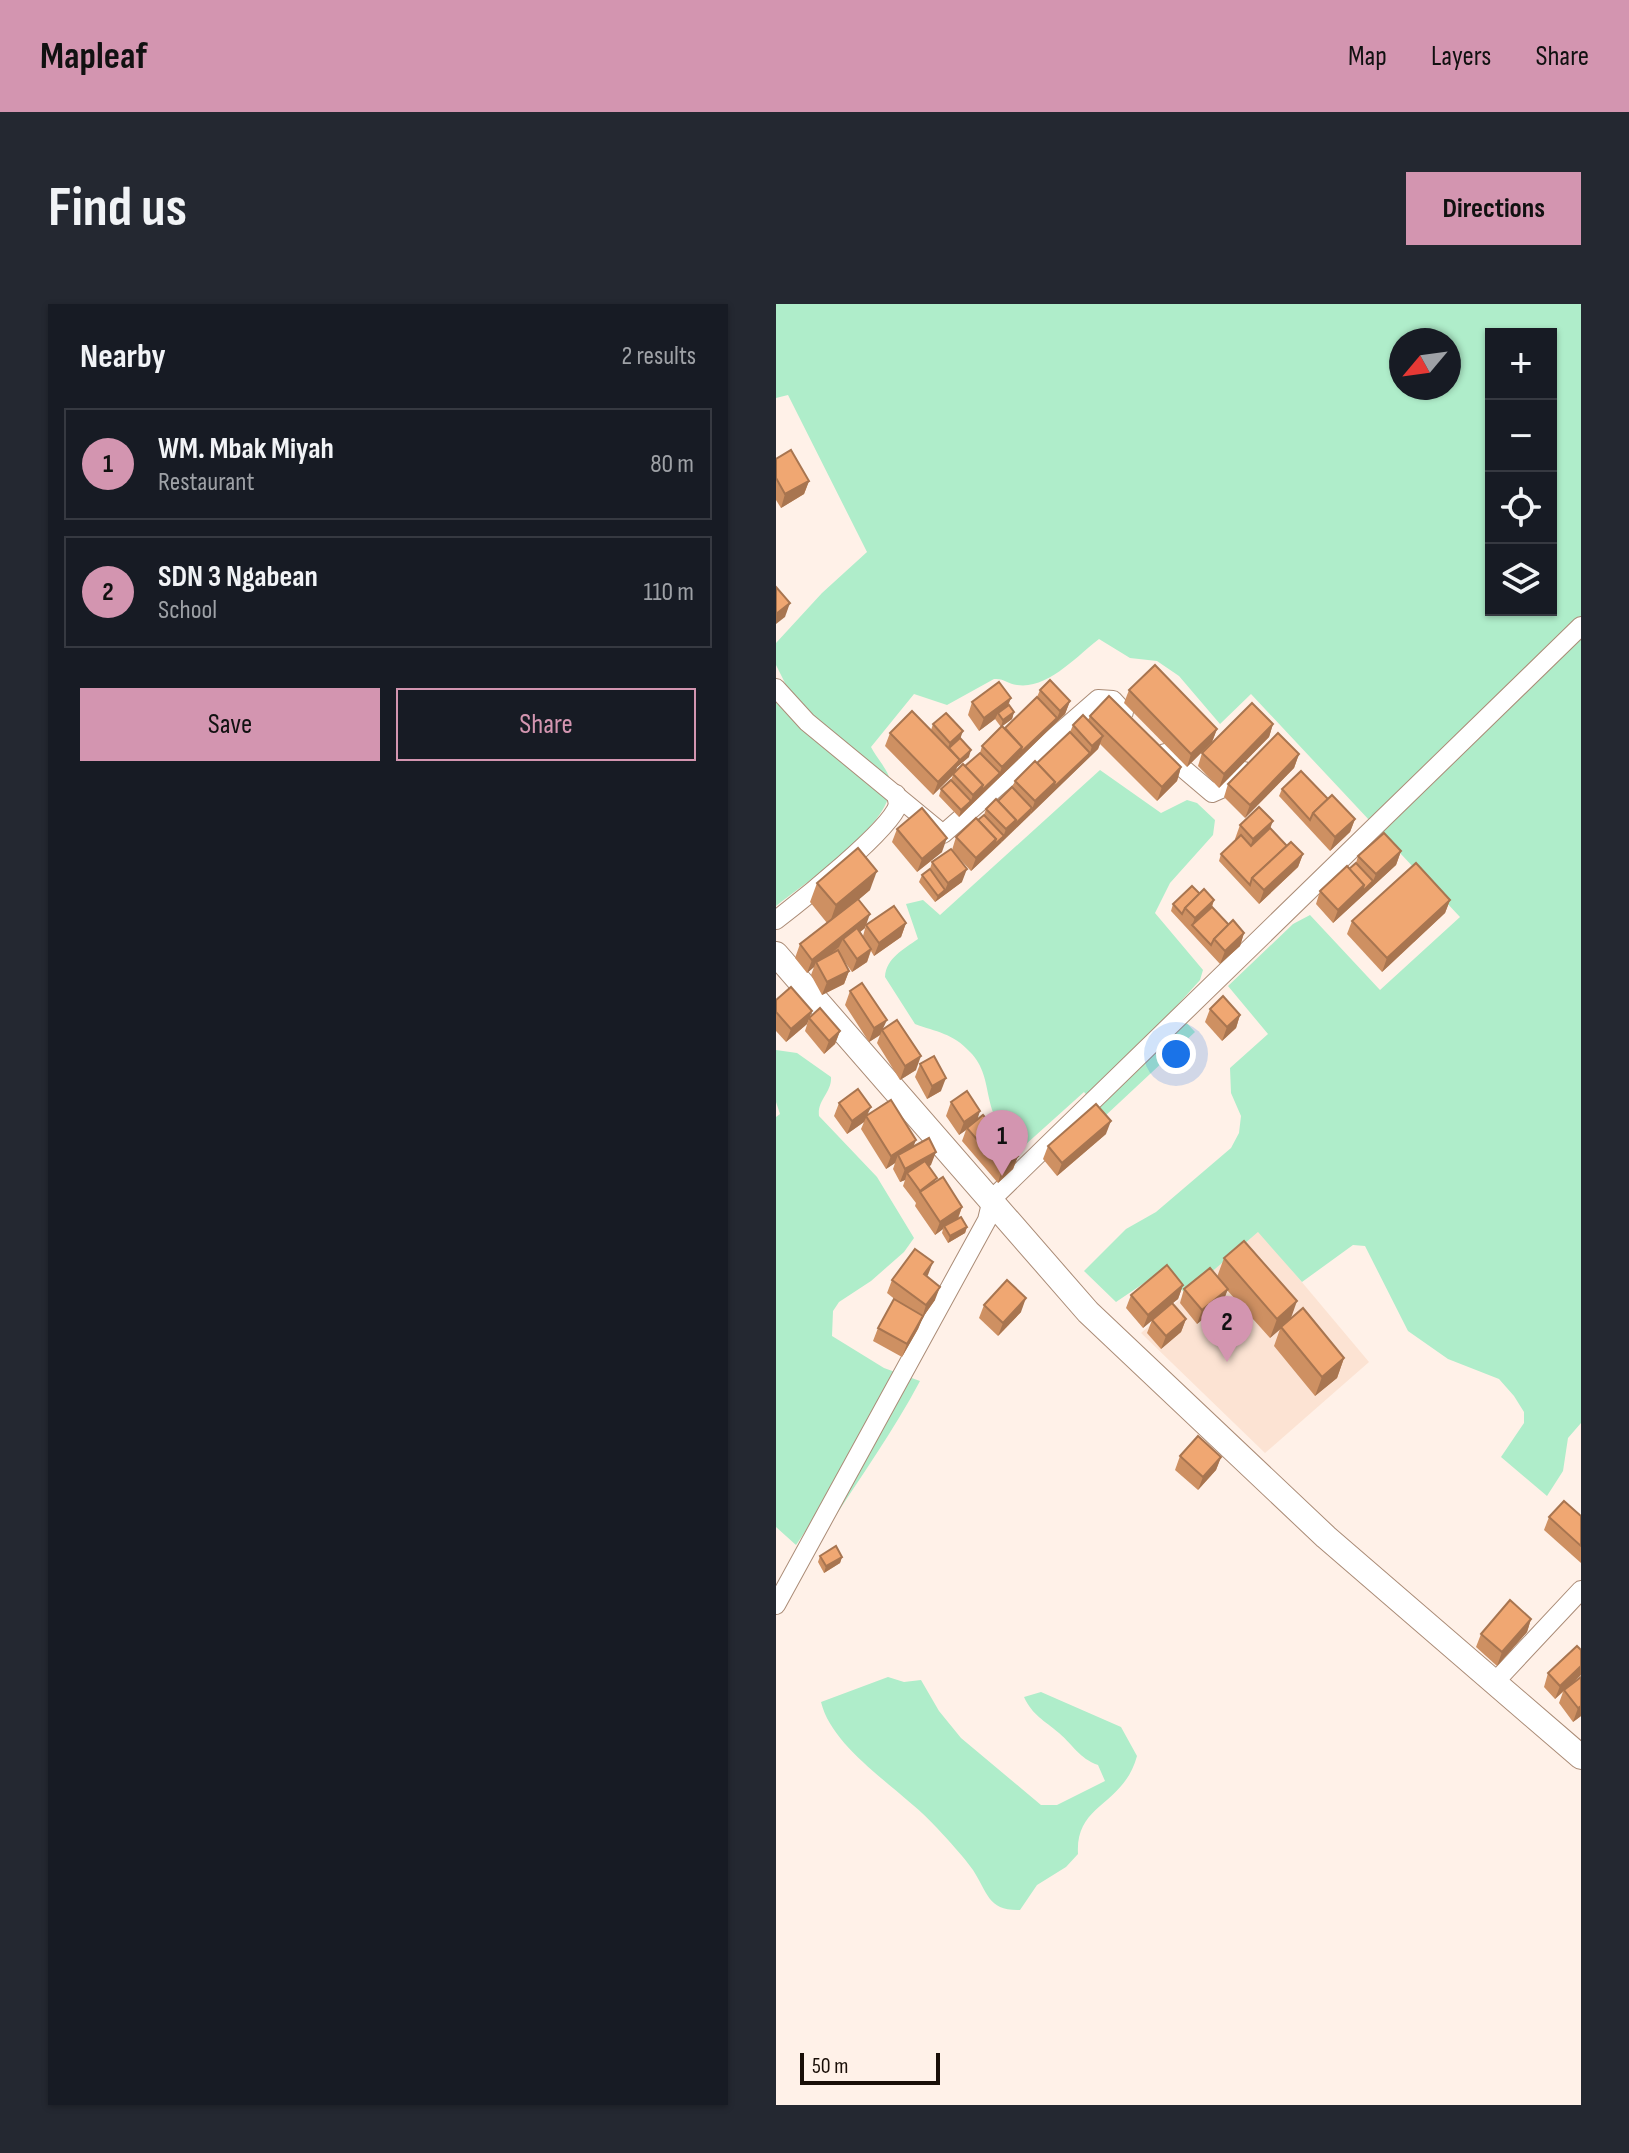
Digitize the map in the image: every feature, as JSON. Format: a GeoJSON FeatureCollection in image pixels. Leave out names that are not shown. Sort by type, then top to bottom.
{"type":"FeatureCollection","features":[{"type":"Feature","properties":{"kind":"street"},"geometry":{"type":"LineString","coordinates":[[778,1597],[987,1220],[992,1199],[1581,626]]}},
{"type":"Feature","properties":{"kind":"street"},"geometry":{"type":"LineString","coordinates":[[776,688],[807,722],[943,834],[1098,699],[1113,700],[1212,793],[1230,785],[1259,755]]}},
{"type":"Feature","properties":{"kind":"street"},"geometry":{"type":"LineString","coordinates":[[776,920],[835,872],[891,817],[898,805],[896,794]]}},
{"type":"Feature","properties":{"kind":"street"},"geometry":{"type":"LineString","coordinates":[[776,954],[966,1175],[992,1199],[1100,1323],[1326,1537],[1581,1757]]}},
{"type":"Feature","properties":{"kind":"street"},"geometry":{"type":"LineString","coordinates":[[1494,1683],[1581,1590]]}},
{"type":"Feature","properties":{"kind":"shaded area"},"geometry":{"type":"Polygon","coordinates":[[[1259,1231],[1369,1362],[1265,1453],[1141,1333],[1259,1231]]]}},
{"type":"Feature","properties":{"kind":"green space"},"geometry":{"type":"Polygon","coordinates":[[[776,304],[1581,304],[1581,1423],[1568,1438],[1563,1471],[1547,1496],[1501,1457],[1524,1423],[1524,1412],[1514,1396],[1499,1379],[1448,1359],[1408,1331],[1365,1246],[1353,1245],[1302,1282],[1258,1232],[1186,1294],[1162,1271],[1116,1302],[1084,1271],[1126,1229],[1156,1212],[1231,1148],[1239,1133],[1241,1116],[1231,1093],[1230,1068],[1268,1034],[1228,986],[1293,924],[1310,915],[1380,990],[1460,917],[1251,694],[1220,724],[1179,676],[1157,661],[1130,658],[1099,639],[1061,670],[1040,682],[1017,685],[994,679],[947,705],[914,694],[871,747],[890,780],[889,796],[880,814],[847,850],[776,906],[776,691],[785,683],[776,665],[776,643],[822,593],[867,552],[788,395],[776,398],[776,304]]]}},
{"type":"Feature","properties":{"kind":"green space"},"geometry":{"type":"Polygon","coordinates":[[[1100,770],[1161,813],[1187,800],[1197,803],[1215,820],[1213,835],[1170,883],[1155,913],[1203,970],[1200,980],[1174,1009],[1195,1032],[1105,1116],[1084,1092],[1025,1145],[999,1124],[979,1063],[951,1037],[915,1024],[885,977],[886,970],[897,955],[918,939],[906,904],[923,900],[940,915],[1100,770]]]}},
{"type":"Feature","properties":{"kind":"green space"},"geometry":{"type":"Polygon","coordinates":[[[776,1050],[797,1053],[831,1077],[819,1116],[877,1177],[914,1238],[904,1252],[871,1281],[839,1302],[833,1311],[832,1336],[884,1368],[920,1381],[824,1534],[811,1523],[796,1545],[776,1527],[776,1117],[780,1114],[776,1102],[776,1050]]]}},
{"type":"Feature","properties":{"kind":"green space"},"geometry":{"type":"Polygon","coordinates":[[[888,1677],[904,1682],[921,1680],[939,1711],[961,1738],[1041,1805],[1057,1805],[1105,1781],[1098,1765],[1081,1755],[1039,1717],[1024,1697],[1041,1692],[1121,1727],[1137,1756],[1130,1773],[1084,1824],[1078,1854],[1066,1867],[1037,1885],[1020,1910],[1009,1910],[995,1904],[951,1843],[854,1753],[828,1720],[821,1702],[888,1677]]]}},
{"type":"Feature","properties":{"kind":"building"},"geometry":{"type":"Polygon","coordinates":[[[791,450],[809,481],[785,494],[776,478],[776,459],[791,450]]]}},
{"type":"Feature","properties":{"kind":"building"},"geometry":{"type":"Polygon","coordinates":[[[776,587],[790,603],[776,614],[776,587]]]}},
{"type":"Feature","properties":{"kind":"building"},"geometry":{"type":"Polygon","coordinates":[[[1155,665],[1217,729],[1191,754],[1129,690],[1155,665]]]}},
{"type":"Feature","properties":{"kind":"building"},"geometry":{"type":"Polygon","coordinates":[[[1050,680],[1070,701],[1060,711],[1040,690],[1050,680]]]}},
{"type":"Feature","properties":{"kind":"building"},"geometry":{"type":"Polygon","coordinates":[[[999,682],[1011,698],[984,718],[972,702],[999,682]]]}},
{"type":"Feature","properties":{"kind":"building"},"geometry":{"type":"Polygon","coordinates":[[[1109,696],[1181,767],[1162,787],[1090,716],[1109,696]]]}},
{"type":"Feature","properties":{"kind":"building"},"geometry":{"type":"Polygon","coordinates":[[[1037,697],[1057,718],[1020,753],[1022,747],[1005,728],[1037,697]]]}},
{"type":"Feature","properties":{"kind":"building"},"geometry":{"type":"Polygon","coordinates":[[[1252,703],[1273,724],[1224,774],[1202,753],[1252,703]]]}},
{"type":"Feature","properties":{"kind":"building"},"geometry":{"type":"Polygon","coordinates":[[[1009,705],[1014,712],[1003,720],[998,713],[1009,705]]]}},
{"type":"Feature","properties":{"kind":"building"},"geometry":{"type":"Polygon","coordinates":[[[912,711],[960,760],[938,782],[890,733],[912,711]]]}},
{"type":"Feature","properties":{"kind":"building"},"geometry":{"type":"Polygon","coordinates":[[[946,713],[963,731],[950,743],[933,724],[946,713]]]}},
{"type":"Feature","properties":{"kind":"building"},"geometry":{"type":"Polygon","coordinates":[[[1083,715],[1103,736],[1092,746],[1073,725],[1083,715]]]}},
{"type":"Feature","properties":{"kind":"building"},"geometry":{"type":"Polygon","coordinates":[[[1002,726],[1022,747],[1002,767],[982,746],[1002,726]]]}},
{"type":"Feature","properties":{"kind":"building"},"geometry":{"type":"Polygon","coordinates":[[[1070,732],[1090,753],[1053,788],[1055,782],[1037,763],[1070,732]]]}},
{"type":"Feature","properties":{"kind":"building"},"geometry":{"type":"Polygon","coordinates":[[[1278,733],[1299,754],[1250,805],[1228,784],[1278,733]]]}},
{"type":"Feature","properties":{"kind":"building"},"geometry":{"type":"Polygon","coordinates":[[[960,738],[971,750],[958,762],[960,760],[949,748],[960,738]]]}},
{"type":"Feature","properties":{"kind":"building"},"geometry":{"type":"Polygon","coordinates":[[[980,753],[1000,773],[980,792],[983,785],[965,766],[980,753]]]}},
{"type":"Feature","properties":{"kind":"building"},"geometry":{"type":"Polygon","coordinates":[[[1035,761],[1055,782],[1035,801],[1015,781],[1035,761]]]}},
{"type":"Feature","properties":{"kind":"building"},"geometry":{"type":"Polygon","coordinates":[[[963,764],[983,785],[973,795],[953,774],[963,764]]]}},
{"type":"Feature","properties":{"kind":"building"},"geometry":{"type":"Polygon","coordinates":[[[1301,771],[1328,799],[1310,820],[1282,789],[1301,771]]]}},
{"type":"Feature","properties":{"kind":"building"},"geometry":{"type":"Polygon","coordinates":[[[951,780],[971,801],[961,810],[941,789],[951,780]]]}},
{"type":"Feature","properties":{"kind":"building"},"geometry":{"type":"Polygon","coordinates":[[[1012,787],[1032,808],[1013,826],[1016,820],[998,801],[1012,787]]]}},
{"type":"Feature","properties":{"kind":"building"},"geometry":{"type":"Polygon","coordinates":[[[1332,795],[1355,819],[1335,837],[1313,813],[1332,795]]]}},
{"type":"Feature","properties":{"kind":"building"},"geometry":{"type":"Polygon","coordinates":[[[996,799],[1016,820],[1006,829],[986,809],[996,799]]]}},
{"type":"Feature","properties":{"kind":"building"},"geometry":{"type":"Polygon","coordinates":[[[1259,807],[1273,821],[1253,839],[1240,825],[1259,807]]]}},
{"type":"Feature","properties":{"kind":"building"},"geometry":{"type":"Polygon","coordinates":[[[922,808],[947,838],[922,859],[897,829],[922,808]]]}},
{"type":"Feature","properties":{"kind":"building"},"geometry":{"type":"Polygon","coordinates":[[[984,815],[1004,836],[994,845],[996,839],[978,820],[984,815]]]}},
{"type":"Feature","properties":{"kind":"building"},"geometry":{"type":"Polygon","coordinates":[[[976,818],[996,839],[976,858],[956,837],[976,818]]]}},
{"type":"Feature","properties":{"kind":"building"},"geometry":{"type":"Polygon","coordinates":[[[1270,828],[1287,846],[1252,878],[1250,885],[1221,854],[1241,835],[1251,846],[1270,828]]]}},
{"type":"Feature","properties":{"kind":"building"},"geometry":{"type":"Polygon","coordinates":[[[1384,833],[1401,851],[1376,874],[1358,856],[1384,833]]]}},
{"type":"Feature","properties":{"kind":"building"},"geometry":{"type":"Polygon","coordinates":[[[1291,842],[1303,854],[1264,890],[1252,878],[1291,842]]]}},
{"type":"Feature","properties":{"kind":"building"},"geometry":{"type":"Polygon","coordinates":[[[858,848],[877,871],[836,905],[817,883],[858,848]]]}},
{"type":"Feature","properties":{"kind":"building"},"geometry":{"type":"Polygon","coordinates":[[[951,849],[967,869],[948,883],[932,862],[951,849]]]}},
{"type":"Feature","properties":{"kind":"building"},"geometry":{"type":"Polygon","coordinates":[[[1356,863],[1373,881],[1362,892],[1364,885],[1349,869],[1356,863]]]}},
{"type":"Feature","properties":{"kind":"building"},"geometry":{"type":"Polygon","coordinates":[[[1416,863],[1450,900],[1387,958],[1352,921],[1416,863]]]}},
{"type":"Feature","properties":{"kind":"building"},"geometry":{"type":"Polygon","coordinates":[[[1347,866],[1364,885],[1338,910],[1320,891],[1347,866]]]}},
{"type":"Feature","properties":{"kind":"building"},"geometry":{"type":"Polygon","coordinates":[[[930,869],[945,890],[938,896],[922,875],[930,869]]]}},
{"type":"Feature","properties":{"kind":"building"},"geometry":{"type":"Polygon","coordinates":[[[1192,886],[1200,894],[1182,914],[1173,904],[1192,886]]]}},
{"type":"Feature","properties":{"kind":"building"},"geometry":{"type":"Polygon","coordinates":[[[1204,889],[1214,900],[1195,918],[1185,908],[1204,889]]]}},
{"type":"Feature","properties":{"kind":"building"},"geometry":{"type":"Polygon","coordinates":[[[858,899],[870,914],[812,960],[800,944],[858,899]]]}},
{"type":"Feature","properties":{"kind":"building"},"geometry":{"type":"Polygon","coordinates":[[[894,906],[906,923],[879,943],[866,925],[894,906]]]}},
{"type":"Feature","properties":{"kind":"building"},"geometry":{"type":"Polygon","coordinates":[[[1212,907],[1229,925],[1211,945],[1192,925],[1212,907]]]}},
{"type":"Feature","properties":{"kind":"building"},"geometry":{"type":"Polygon","coordinates":[[[1233,920],[1244,933],[1225,951],[1214,939],[1233,920]]]}},
{"type":"Feature","properties":{"kind":"building"},"geometry":{"type":"Polygon","coordinates":[[[857,928],[871,949],[857,959],[843,939],[857,928]]]}},
{"type":"Feature","properties":{"kind":"building"},"geometry":{"type":"Polygon","coordinates":[[[838,950],[849,971],[827,982],[816,962],[838,950]]]}},
{"type":"Feature","properties":{"kind":"building"},"geometry":{"type":"Polygon","coordinates":[[[862,983],[887,1020],[874,1028],[850,991],[862,983]]]}},
{"type":"Feature","properties":{"kind":"building"},"geometry":{"type":"Polygon","coordinates":[[[791,987],[812,1011],[791,1029],[776,1012],[776,1000],[791,987]]]}},
{"type":"Feature","properties":{"kind":"building"},"geometry":{"type":"Polygon","coordinates":[[[1223,996],[1240,1015],[1227,1027],[1210,1009],[1223,996]]]}},
{"type":"Feature","properties":{"kind":"building"},"geometry":{"type":"Polygon","coordinates":[[[820,1008],[840,1031],[829,1041],[809,1018],[820,1008]]]}},
{"type":"Feature","properties":{"kind":"building"},"geometry":{"type":"Polygon","coordinates":[[[897,1020],[921,1056],[905,1066],[882,1030],[897,1020]]]}},
{"type":"Feature","properties":{"kind":"building"},"geometry":{"type":"Polygon","coordinates":[[[934,1056],[946,1078],[932,1086],[920,1064],[934,1056]]]}},
{"type":"Feature","properties":{"kind":"building"},"geometry":{"type":"Polygon","coordinates":[[[858,1089],[871,1107],[852,1121],[839,1103],[858,1089]]]}},
{"type":"Feature","properties":{"kind":"building"},"geometry":{"type":"Polygon","coordinates":[[[967,1091],[980,1111],[964,1122],[951,1102],[967,1091]]]}},
{"type":"Feature","properties":{"kind":"building"},"geometry":{"type":"Polygon","coordinates":[[[891,1100],[916,1140],[891,1156],[866,1116],[891,1100]]]}},
{"type":"Feature","properties":{"kind":"building"},"geometry":{"type":"Polygon","coordinates":[[[1096,1104],[1111,1121],[1062,1163],[1048,1146],[1096,1104]]]}},
{"type":"Feature","properties":{"kind":"building"},"geometry":{"type":"Polygon","coordinates":[[[983,1115],[1018,1156],[1002,1169],[967,1128],[983,1115]]]}},
{"type":"Feature","properties":{"kind":"building"},"geometry":{"type":"Polygon","coordinates":[[[929,1138],[936,1152],[905,1169],[898,1155],[929,1138]]]}},
{"type":"Feature","properties":{"kind":"building"},"geometry":{"type":"Polygon","coordinates":[[[925,1161],[937,1178],[920,1191],[907,1173],[925,1161]]]}},
{"type":"Feature","properties":{"kind":"building"},"geometry":{"type":"Polygon","coordinates":[[[943,1177],[962,1207],[940,1222],[920,1192],[943,1177]]]}},
{"type":"Feature","properties":{"kind":"building"},"geometry":{"type":"Polygon","coordinates":[[[961,1217],[967,1227],[950,1236],[944,1226],[961,1217]]]}},
{"type":"Feature","properties":{"kind":"building"},"geometry":{"type":"Polygon","coordinates":[[[1244,1241],[1297,1301],[1277,1319],[1224,1258],[1244,1241]]]}},
{"type":"Feature","properties":{"kind":"building"},"geometry":{"type":"Polygon","coordinates":[[[915,1249],[933,1262],[924,1274],[940,1287],[926,1305],[892,1280],[915,1249]]]}},
{"type":"Feature","properties":{"kind":"building"},"geometry":{"type":"Polygon","coordinates":[[[1167,1265],[1183,1285],[1148,1315],[1131,1295],[1167,1265]]]}},
{"type":"Feature","properties":{"kind":"building"},"geometry":{"type":"Polygon","coordinates":[[[1210,1268],[1228,1289],[1202,1310],[1184,1289],[1210,1268]]]}},
{"type":"Feature","properties":{"kind":"building"},"geometry":{"type":"Polygon","coordinates":[[[1007,1280],[1026,1298],[1003,1323],[984,1305],[1007,1280]]]}},
{"type":"Feature","properties":{"kind":"building"},"geometry":{"type":"Polygon","coordinates":[[[894,1299],[923,1316],[907,1344],[878,1328],[894,1299]]]}},
{"type":"Feature","properties":{"kind":"building"},"geometry":{"type":"Polygon","coordinates":[[[1172,1303],[1186,1319],[1166,1336],[1152,1320],[1172,1303]]]}},
{"type":"Feature","properties":{"kind":"building"},"geometry":{"type":"Polygon","coordinates":[[[1303,1308],[1344,1358],[1322,1377],[1281,1327],[1303,1308]]]}},
{"type":"Feature","properties":{"kind":"building"},"geometry":{"type":"Polygon","coordinates":[[[1198,1436],[1221,1457],[1203,1477],[1180,1456],[1198,1436]]]}},
{"type":"Feature","properties":{"kind":"building"},"geometry":{"type":"Polygon","coordinates":[[[1564,1501],[1581,1516],[1581,1546],[1549,1517],[1564,1501]]]}},
{"type":"Feature","properties":{"kind":"building"},"geometry":{"type":"Polygon","coordinates":[[[836,1546],[842,1557],[826,1566],[820,1556],[836,1546]]]}},
{"type":"Feature","properties":{"kind":"building"},"geometry":{"type":"Polygon","coordinates":[[[1510,1600],[1531,1619],[1502,1652],[1481,1634],[1510,1600]]]}},
{"type":"Feature","properties":{"kind":"building"},"geometry":{"type":"Polygon","coordinates":[[[1577,1646],[1581,1650],[1581,1666],[1560,1686],[1548,1673],[1577,1646]]]}},
{"type":"Feature","properties":{"kind":"building"},"geometry":{"type":"Polygon","coordinates":[[[1581,1677],[1581,1706],[1578,1708],[1564,1690],[1581,1677]]]}},
{"type":"Feature","properties":{"kind":"place","name":"WM. Mbak Miyah"},"geometry":{"type":"Point","coordinates":[1002,1176]}},
{"type":"Feature","properties":{"kind":"place","name":"SDN 3 Ngabean"},"geometry":{"type":"Point","coordinates":[1227,1362]}}]}
